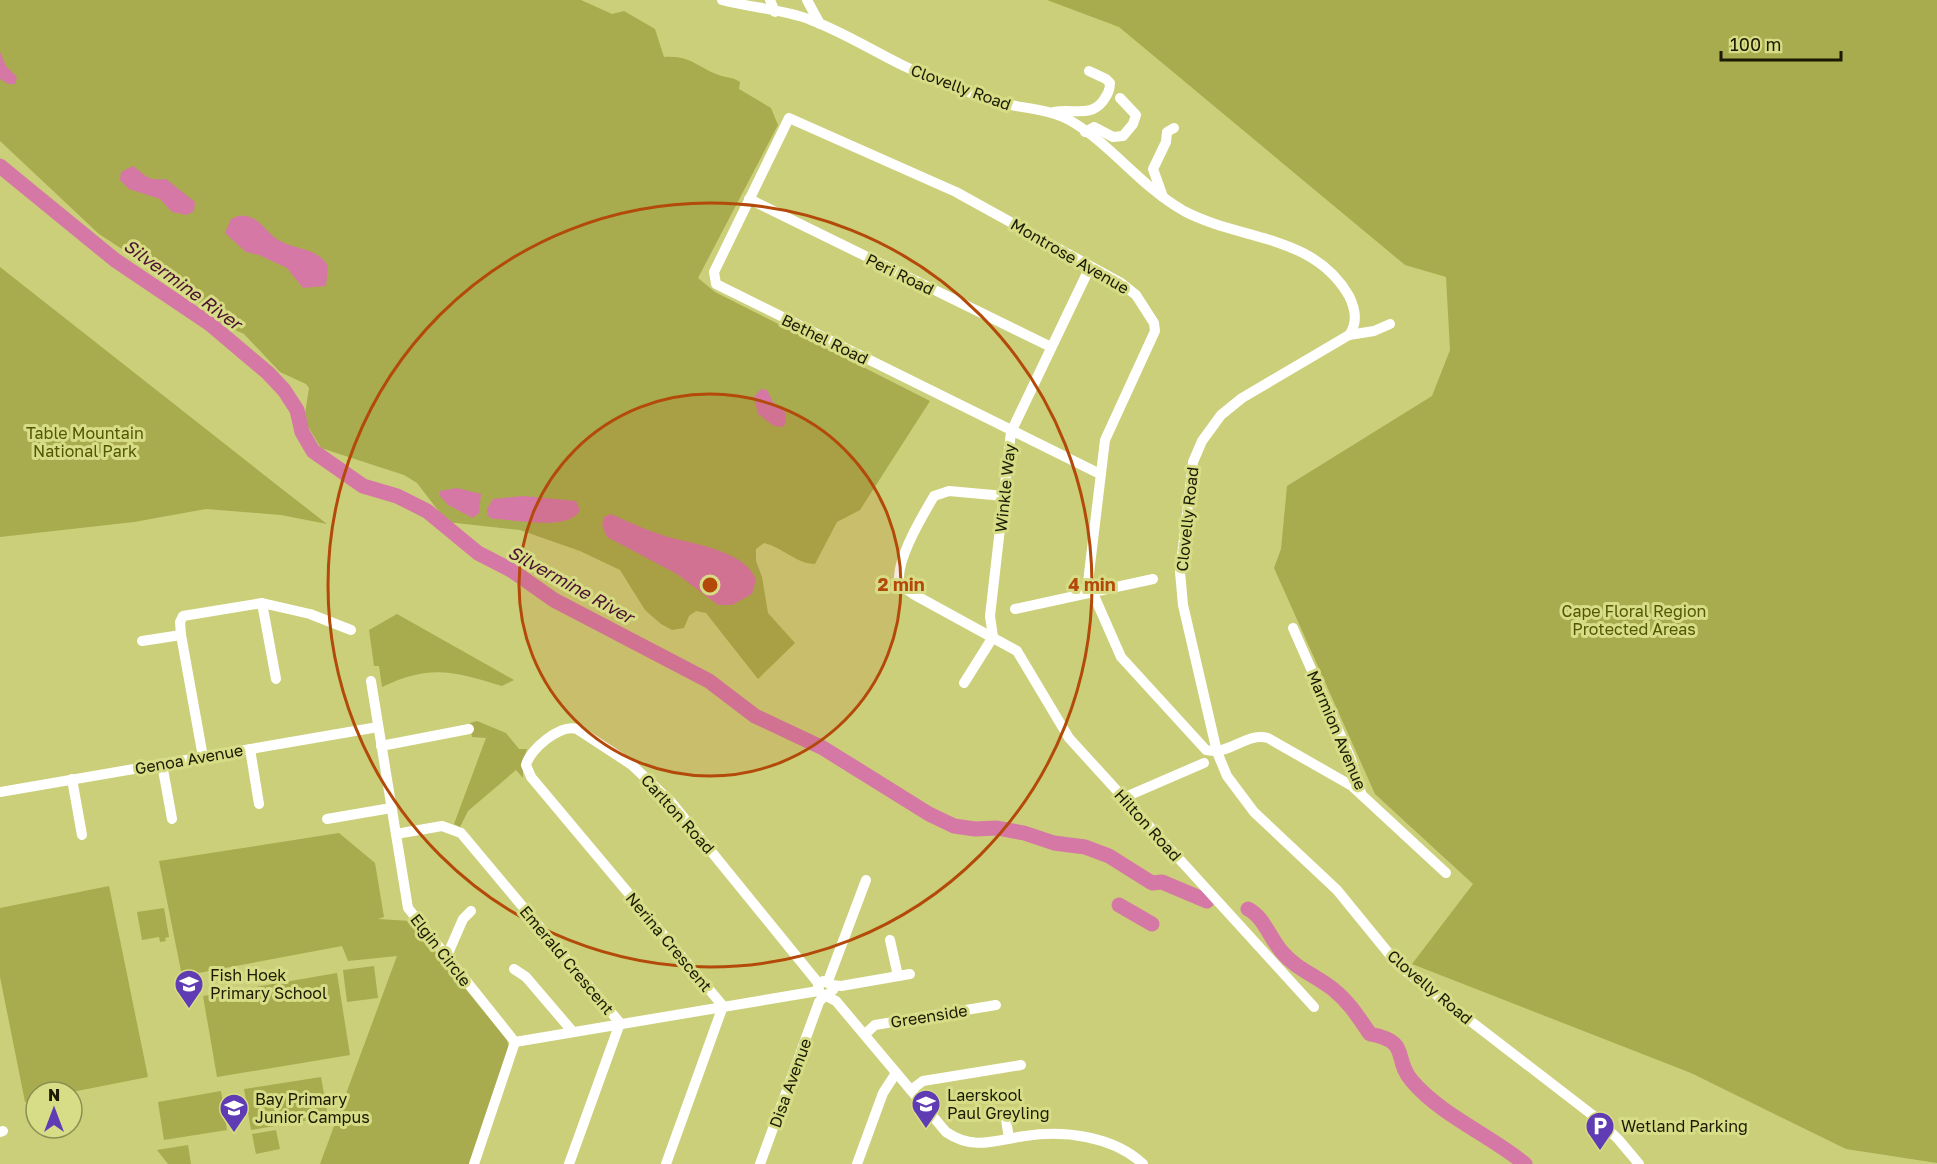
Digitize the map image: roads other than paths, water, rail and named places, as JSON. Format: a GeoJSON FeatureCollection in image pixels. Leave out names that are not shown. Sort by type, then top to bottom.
{"type":"FeatureCollection","features":[{"type":"Feature","properties":{"kind":"street","name":"Clovelly Road"},"geometry":{"type":"LineString","coordinates":[[722,0],[797,15],[820,24],[906,68],[985,99],[1009,107],[1051,113],[1072,121],[1163,197],[1198,217],[1266,237],[1319,261],[1351,301],[1355,321],[1349,334],[1242,398],[1228,409],[1209,429],[1193,462],[1180,572],[1183,605],[1217,752],[1227,776],[1254,812],[1337,890],[1399,966],[1595,1117],[1639,1164]]}},
{"type":"Feature","properties":{"kind":"street"},"geometry":{"type":"LineString","coordinates":[[770,0],[775,12]]}},
{"type":"Feature","properties":{"kind":"street"},"geometry":{"type":"LineString","coordinates":[[807,0],[820,24]]}},
{"type":"Feature","properties":{"kind":"street"},"geometry":{"type":"LineString","coordinates":[[1051,113],[1087,112],[1096,109],[1108,94],[1110,84],[1107,79],[1089,71]]}},
{"type":"Feature","properties":{"kind":"street"},"geometry":{"type":"LineString","coordinates":[[1085,132],[1094,127],[1113,137],[1123,136],[1133,124],[1136,115],[1120,98]]}},
{"type":"Feature","properties":{"kind":"street","name":"Bethel Road"},"geometry":{"type":"LineString","coordinates":[[789,118],[714,272],[716,284],[1011,432],[1100,474]]}},
{"type":"Feature","properties":{"kind":"street","name":"Montrose Avenue"},"geometry":{"type":"LineString","coordinates":[[789,118],[956,192],[1133,292],[1156,327],[1107,434],[1088,580],[1090,592],[1121,657],[1197,742],[1206,750],[1217,752]]}},
{"type":"Feature","properties":{"kind":"street"},"geometry":{"type":"LineString","coordinates":[[1163,197],[1153,170],[1166,142],[1167,132],[1174,128]]}},
{"type":"Feature","properties":{"kind":"street","name":"Peri Road"},"geometry":{"type":"LineString","coordinates":[[749,199],[1051,347]]}},
{"type":"Feature","properties":{"kind":"street","name":"Winkle Way"},"geometry":{"type":"LineString","coordinates":[[993,637],[990,616],[1011,432],[1090,267]]}},
{"type":"Feature","properties":{"kind":"street"},"geometry":{"type":"LineString","coordinates":[[1349,334],[1374,331],[1390,324]]}},
{"type":"Feature","properties":{"kind":"street","name":"Hilton Road"},"geometry":{"type":"LineString","coordinates":[[1004,496],[950,490],[934,496],[902,561],[898,575],[900,585],[905,590],[1014,648],[1024,658],[1066,735],[1314,1008]]}},
{"type":"Feature","properties":{"kind":"street"},"geometry":{"type":"LineString","coordinates":[[1015,609],[1153,579]]}},
{"type":"Feature","properties":{"kind":"street"},"geometry":{"type":"LineString","coordinates":[[262,603],[276,679]]}},
{"type":"Feature","properties":{"kind":"street"},"geometry":{"type":"LineString","coordinates":[[203,757],[181,635],[180,622],[183,616],[262,603],[310,614],[351,630]]}},
{"type":"Feature","properties":{"kind":"street","name":"Marmion Avenue"},"geometry":{"type":"LineString","coordinates":[[1293,628],[1351,759],[1361,793],[1446,873]]}},
{"type":"Feature","properties":{"kind":"street"},"geometry":{"type":"LineString","coordinates":[[142,641],[181,635]]}},
{"type":"Feature","properties":{"kind":"street"},"geometry":{"type":"LineString","coordinates":[[964,683],[993,637]]}},
{"type":"Feature","properties":{"kind":"street","name":"Elgin Circle"},"geometry":{"type":"LineString","coordinates":[[371,681],[408,908],[515,1042]]}},
{"type":"Feature","properties":{"kind":"street","name":"Genoa Avenue"},"geometry":{"type":"LineString","coordinates":[[0,792],[378,727]]}},
{"type":"Feature","properties":{"kind":"street","name":"Carlton Road"},"geometry":{"type":"LineString","coordinates":[[531,777],[526,765],[530,756],[562,729],[570,727],[577,729],[624,759],[676,808],[896,1074],[946,1132],[960,1142],[977,1144],[1054,1133],[1100,1140],[1122,1149],[1143,1164]]}},
{"type":"Feature","properties":{"kind":"street"},"geometry":{"type":"LineString","coordinates":[[381,746],[469,729]]}},
{"type":"Feature","properties":{"kind":"street"},"geometry":{"type":"LineString","coordinates":[[1217,752],[1253,737],[1264,737],[1361,793]]}},
{"type":"Feature","properties":{"kind":"street"},"geometry":{"type":"LineString","coordinates":[[250,749],[259,804]]}},
{"type":"Feature","properties":{"kind":"street"},"geometry":{"type":"LineString","coordinates":[[1123,798],[1203,763]]}},
{"type":"Feature","properties":{"kind":"street"},"geometry":{"type":"LineString","coordinates":[[162,764],[171,819]]}},
{"type":"Feature","properties":{"kind":"street","name":"Nerina Crescent"},"geometry":{"type":"LineString","coordinates":[[531,777],[723,1006],[666,1164]]}},
{"type":"Feature","properties":{"kind":"street"},"geometry":{"type":"LineString","coordinates":[[72,779],[82,835]]}},
{"type":"Feature","properties":{"kind":"street"},"geometry":{"type":"LineString","coordinates":[[327,819],[391,808]]}},
{"type":"Feature","properties":{"kind":"street","name":"Emerald Crescent"},"geometry":{"type":"LineString","coordinates":[[396,834],[442,826],[460,833],[620,1023],[569,1164]]}},
{"type":"Feature","properties":{"kind":"street","name":"Disa Avenue"},"geometry":{"type":"LineString","coordinates":[[760,1164],[866,880]]}},
{"type":"Feature","properties":{"kind":"street"},"geometry":{"type":"LineString","coordinates":[[446,958],[463,919],[471,911]]}},
{"type":"Feature","properties":{"kind":"street"},"geometry":{"type":"LineString","coordinates":[[890,940],[898,976]]}},
{"type":"Feature","properties":{"kind":"street"},"geometry":{"type":"LineString","coordinates":[[514,969],[526,977],[573,1032]]}},
{"type":"Feature","properties":{"kind":"street"},"geometry":{"type":"LineString","coordinates":[[474,1164],[515,1042],[910,974]]}},
{"type":"Feature","properties":{"kind":"street","name":"Greenside"},"geometry":{"type":"LineString","coordinates":[[865,1034],[875,1025],[996,1005]]}},
{"type":"Feature","properties":{"kind":"street"},"geometry":{"type":"LineString","coordinates":[[911,1090],[923,1081],[1021,1065]]}},
{"type":"Feature","properties":{"kind":"street"},"geometry":{"type":"LineString","coordinates":[[857,1164],[883,1093],[896,1074]]}},
{"type":"Feature","properties":{"kind":"street"},"geometry":{"type":"LineString","coordinates":[[1005,1114],[1009,1138]]}},
{"type":"Feature","properties":{"kind":"waterway","name":"Silvermine River"},"geometry":{"type":"LineString","coordinates":[[0,166],[115,260],[210,324],[268,373],[284,390],[297,410],[302,432],[313,451],[363,486],[397,496],[427,511],[478,553],[511,570],[554,600],[709,681],[755,716],[823,748],[929,814],[954,826],[975,829],[997,828],[1024,833],[1054,843],[1085,847],[1109,856],[1152,883],[1162,882],[1207,901]]}},
{"type":"Feature","properties":{"kind":"waterway"},"geometry":{"type":"LineString","coordinates":[[1119,905],[1152,924]]}},
{"type":"Feature","properties":{"kind":"waterway","name":"Silvermine River"},"geometry":{"type":"LineString","coordinates":[[1248,909],[1258,917],[1288,958],[1339,995],[1354,1010],[1370,1034],[1383,1037],[1396,1046],[1406,1073],[1437,1105],[1525,1164]]}},
{"type":"Feature","properties":{"kind":"place","name":"Fish Hoek Primary School"},"geometry":{"type":"Point","coordinates":[189,1010]}},
{"type":"Feature","properties":{"kind":"place","name":"Laerskool Paul Greyling"},"geometry":{"type":"Point","coordinates":[926,1130]}},
{"type":"Feature","properties":{"kind":"place","name":"Bay Primary Junior Campus"},"geometry":{"type":"Point","coordinates":[234,1134]}},
{"type":"Feature","properties":{"kind":"place","name":"Wetland Parking"},"geometry":{"type":"Point","coordinates":[1600,1152]}},
{"type":"Feature","properties":{"kind":"park label","name":"Table Mountain National Park"},"geometry":{"type":"Point","coordinates":[85,442]}},
{"type":"Feature","properties":{"kind":"park label","name":"Cape Floral Region Protected Areas"},"geometry":{"type":"Point","coordinates":[1634,620]}}]}
